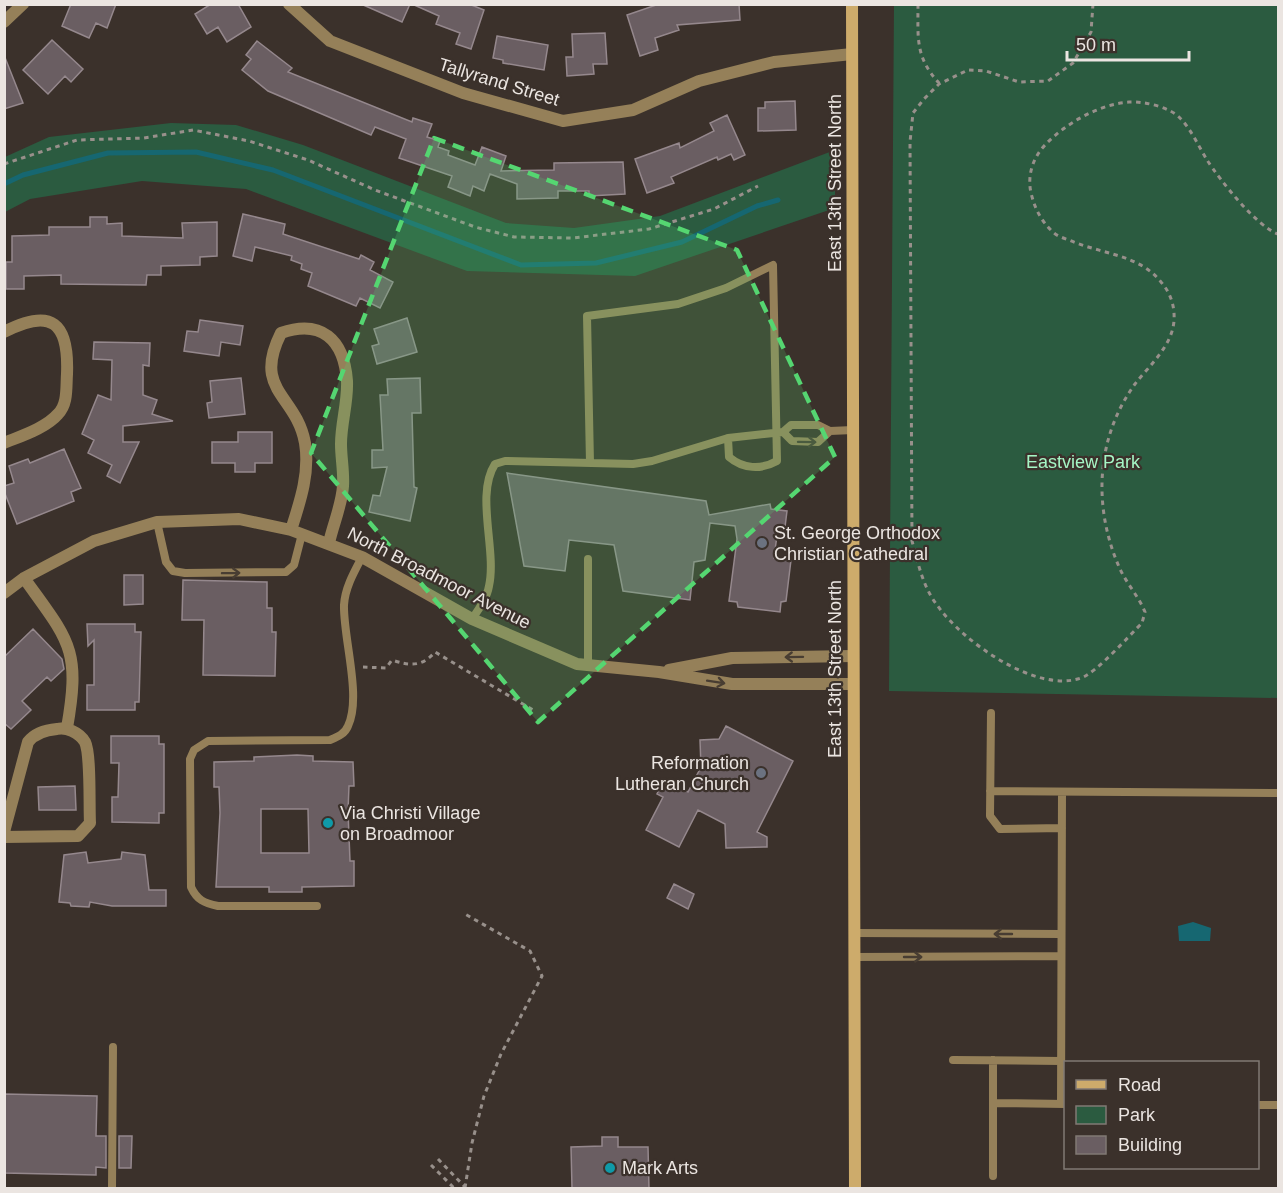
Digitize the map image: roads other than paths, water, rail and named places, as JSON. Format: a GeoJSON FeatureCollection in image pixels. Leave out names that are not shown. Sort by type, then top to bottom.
{"type":"FeatureCollection","features":[{"type":"Feature","properties":{"kind":"main road","name":"East 13th Street North"},"geometry":{"type":"LineString","coordinates":[[852,4],[855,1188]]}},
{"type":"Feature","properties":{"kind":"street"},"geometry":{"type":"LineString","coordinates":[[4,21],[24,4]]}},
{"type":"Feature","properties":{"kind":"street","name":"Tallyrand Street"},"geometry":{"type":"LineString","coordinates":[[289,4],[330,41],[463,93],[563,121],[633,110],[699,81],[774,62],[852,54]]}},
{"type":"Feature","properties":{"kind":"street"},"geometry":{"type":"LineString","coordinates":[[4,332],[26,321],[42,319],[54,323],[65,339],[68,352],[66,399],[60,412],[52,420],[4,443]]}},
{"type":"Feature","properties":{"kind":"street"},"geometry":{"type":"LineString","coordinates":[[297,532],[306,478],[305,442],[269,370],[272,349],[280,333],[296,327],[311,327],[331,337],[342,355],[347,381],[341,444],[343,487],[329,543]]}},
{"type":"Feature","properties":{"kind":"street","name":"North Broadmoor Avenue"},"geometry":{"type":"LineString","coordinates":[[4,593],[24,578],[93,542],[157,522],[239,519],[297,532],[362,557],[472,619],[577,664],[659,672],[732,684],[853,684]]}},
{"type":"Feature","properties":{"kind":"street"},"geometry":{"type":"LineString","coordinates":[[24,578],[60,629],[72,657],[74,689],[67,728]]}},
{"type":"Feature","properties":{"kind":"street","name":"North Broadmoor Avenue"},"geometry":{"type":"LineString","coordinates":[[659,672],[732,658],[853,656]]}},
{"type":"Feature","properties":{"kind":"street"},"geometry":{"type":"LineString","coordinates":[[4,832],[28,742],[33,735],[45,730],[67,728],[85,742],[90,822],[78,836],[4,837]]}},
{"type":"Feature","properties":{"kind":"lane"},"geometry":{"type":"LineString","coordinates":[[590,463],[587,316],[678,304],[726,288],[773,265],[779,432],[777,461],[766,467],[739,466],[729,457],[728,438]]}},
{"type":"Feature","properties":{"kind":"lane"},"geometry":{"type":"LineString","coordinates":[[472,619],[489,586],[491,569],[488,487],[495,464],[505,461],[590,463],[652,461],[728,438],[779,432],[791,425],[818,425],[830,431],[853,430]]}},
{"type":"Feature","properties":{"kind":"lane"},"geometry":{"type":"LineString","coordinates":[[779,432],[792,441],[818,442],[830,431]]}},
{"type":"Feature","properties":{"kind":"lane"},"geometry":{"type":"LineString","coordinates":[[157,522],[166,562],[173,571],[286,572],[294,565],[297,532]]}},
{"type":"Feature","properties":{"kind":"lane"},"geometry":{"type":"LineString","coordinates":[[317,906],[218,906],[205,903],[196,896],[192,887],[190,759],[194,750],[208,741],[318,740],[340,735],[348,728],[351,716],[352,667],[344,602],[347,588],[362,557]]}},
{"type":"Feature","properties":{"kind":"lane"},"geometry":{"type":"LineString","coordinates":[[588,559],[588,665]]}},
{"type":"Feature","properties":{"kind":"lane"},"geometry":{"type":"LineString","coordinates":[[991,713],[990,816],[1000,829],[1062,828]]}},
{"type":"Feature","properties":{"kind":"lane"},"geometry":{"type":"LineString","coordinates":[[990,791],[1278,793]]}},
{"type":"Feature","properties":{"kind":"lane"},"geometry":{"type":"LineString","coordinates":[[993,1103],[1063,1104],[1061,1061],[1062,792]]}},
{"type":"Feature","properties":{"kind":"lane"},"geometry":{"type":"LineString","coordinates":[[854,933],[1061,934]]}},
{"type":"Feature","properties":{"kind":"lane"},"geometry":{"type":"LineString","coordinates":[[854,957],[1061,956]]}},
{"type":"Feature","properties":{"kind":"lane"},"geometry":{"type":"LineString","coordinates":[[112,1188],[113,1047]]}},
{"type":"Feature","properties":{"kind":"lane"},"geometry":{"type":"LineString","coordinates":[[953,1060],[1061,1061]]}},
{"type":"Feature","properties":{"kind":"lane"},"geometry":{"type":"LineString","coordinates":[[993,1060],[993,1176]]}},
{"type":"Feature","properties":{"kind":"lane"},"geometry":{"type":"LineString","coordinates":[[1259,1105],[1278,1105]]}},
{"type":"Feature","properties":{"kind":"water"},"geometry":{"type":"Polygon","coordinates":[[[1193,922],[1211,928],[1210,941],[1179,941],[1178,926],[1193,922]]]}},
{"type":"Feature","properties":{"kind":"waterway"},"geometry":{"type":"LineString","coordinates":[[4,184],[23,175],[108,153],[196,152],[273,170],[521,265],[596,263],[682,242],[757,206],[778,200]]}},
{"type":"Feature","properties":{"kind":"place","name":"St. George Orthodox Christian Cathedral"},"geometry":{"type":"Point","coordinates":[762,543]}},
{"type":"Feature","properties":{"kind":"place","name":"Reformation Lutheran Church"},"geometry":{"type":"Point","coordinates":[761,773]}},
{"type":"Feature","properties":{"kind":"place","name":"Via Christi Village on Broadmoor"},"geometry":{"type":"Point","coordinates":[328,823]}},
{"type":"Feature","properties":{"kind":"place","name":"Mark Arts"},"geometry":{"type":"Point","coordinates":[610,1168]}},
{"type":"Feature","properties":{"kind":"park label","name":"Eastview Park"},"geometry":{"type":"Point","coordinates":[1083,462]}}]}
